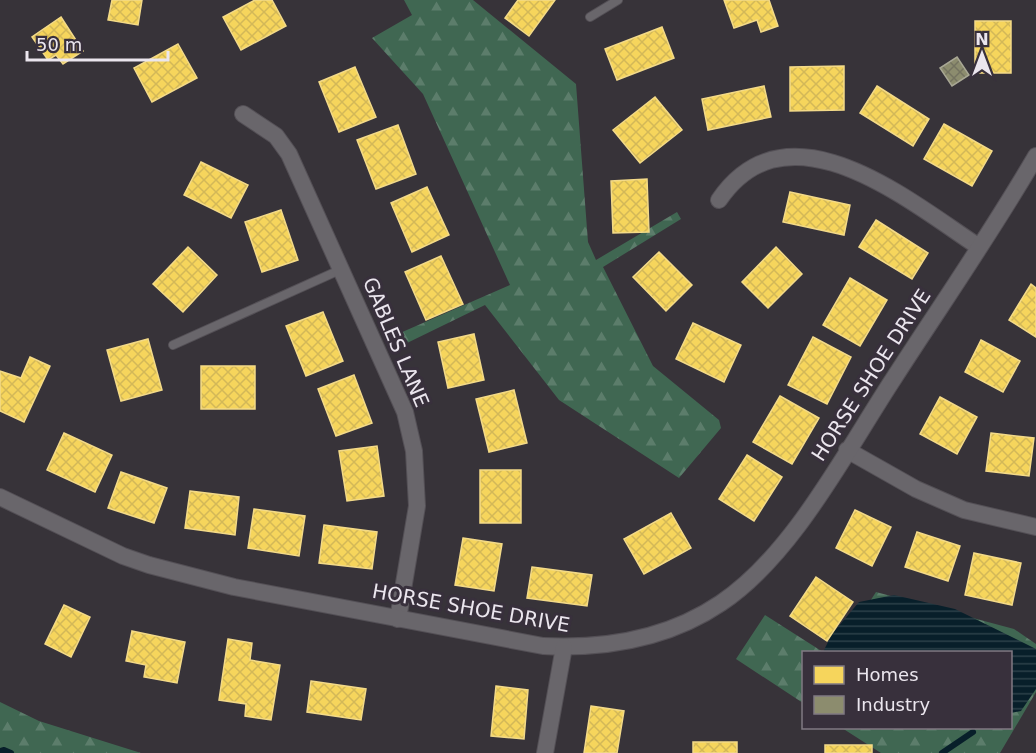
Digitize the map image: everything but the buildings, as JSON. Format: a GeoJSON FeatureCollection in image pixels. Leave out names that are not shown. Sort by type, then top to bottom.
{"type":"FeatureCollection","features":[{"type":"Feature","properties":{"kind":"street","name":"GABLES LANE"},"geometry":{"type":"LineString","coordinates":[[243,114],[276,136],[289,154],[397,391],[414,451],[417,475],[415,530],[398,619]]}},
{"type":"Feature","properties":{"kind":"street","name":"HORSE SHOE DRIVE"},"geometry":{"type":"LineString","coordinates":[[0,497],[123,556],[234,587],[543,646],[591,647],[632,641],[680,625],[720,604],[749,582],[776,554],[847,450],[1036,156]]}},
{"type":"Feature","properties":{"kind":"street"},"geometry":{"type":"LineString","coordinates":[[719,200],[743,172],[759,164],[777,158],[804,158],[831,162],[879,181],[979,247]]}},
{"type":"Feature","properties":{"kind":"street"},"geometry":{"type":"LineString","coordinates":[[847,450],[916,489],[964,510],[1036,527]]}},
{"type":"Feature","properties":{"kind":"street"},"geometry":{"type":"LineString","coordinates":[[545,753],[564,647]]}},
{"type":"Feature","properties":{"kind":"lane"},"geometry":{"type":"LineString","coordinates":[[590,17],[618,0]]}},
{"type":"Feature","properties":{"kind":"lane"},"geometry":{"type":"LineString","coordinates":[[174,345],[342,269]]}},
{"type":"Feature","properties":{"kind":"green space"},"geometry":{"type":"Polygon","coordinates":[[[404,0],[473,0],[576,84],[588,242],[596,260],[677,212],[681,219],[603,267],[653,366],[719,420],[721,428],[679,478],[559,400],[485,305],[405,344],[400,333],[510,285],[423,94],[372,38],[412,15],[404,0]]]}},
{"type":"Feature","properties":{"kind":"green space"},"geometry":{"type":"Polygon","coordinates":[[[876,592],[1014,629],[1036,644],[1036,692],[1000,753],[881,753],[844,729],[1012,729],[1012,651],[838,651],[876,592]]]}},
{"type":"Feature","properties":{"kind":"green space"},"geometry":{"type":"Polygon","coordinates":[[[765,615],[821,651],[802,651],[802,702],[736,659],[765,615]]]}},
{"type":"Feature","properties":{"kind":"green space"},"geometry":{"type":"Polygon","coordinates":[[[0,702],[39,721],[141,753],[0,753],[0,702]]]}},
{"type":"Feature","properties":{"kind":"water"},"geometry":{"type":"Polygon","coordinates":[[[894,595],[955,609],[1036,649],[1036,689],[1021,711],[1012,713],[1012,651],[824,651],[832,634],[859,602],[894,595]]]}},
{"type":"Feature","properties":{"kind":"waterway"},"geometry":{"type":"LineString","coordinates":[[942,753],[973,732]]}},
{"type":"Feature","properties":{"kind":"waterway"},"geometry":{"type":"LineString","coordinates":[[0,751],[11,753]]}}]}
